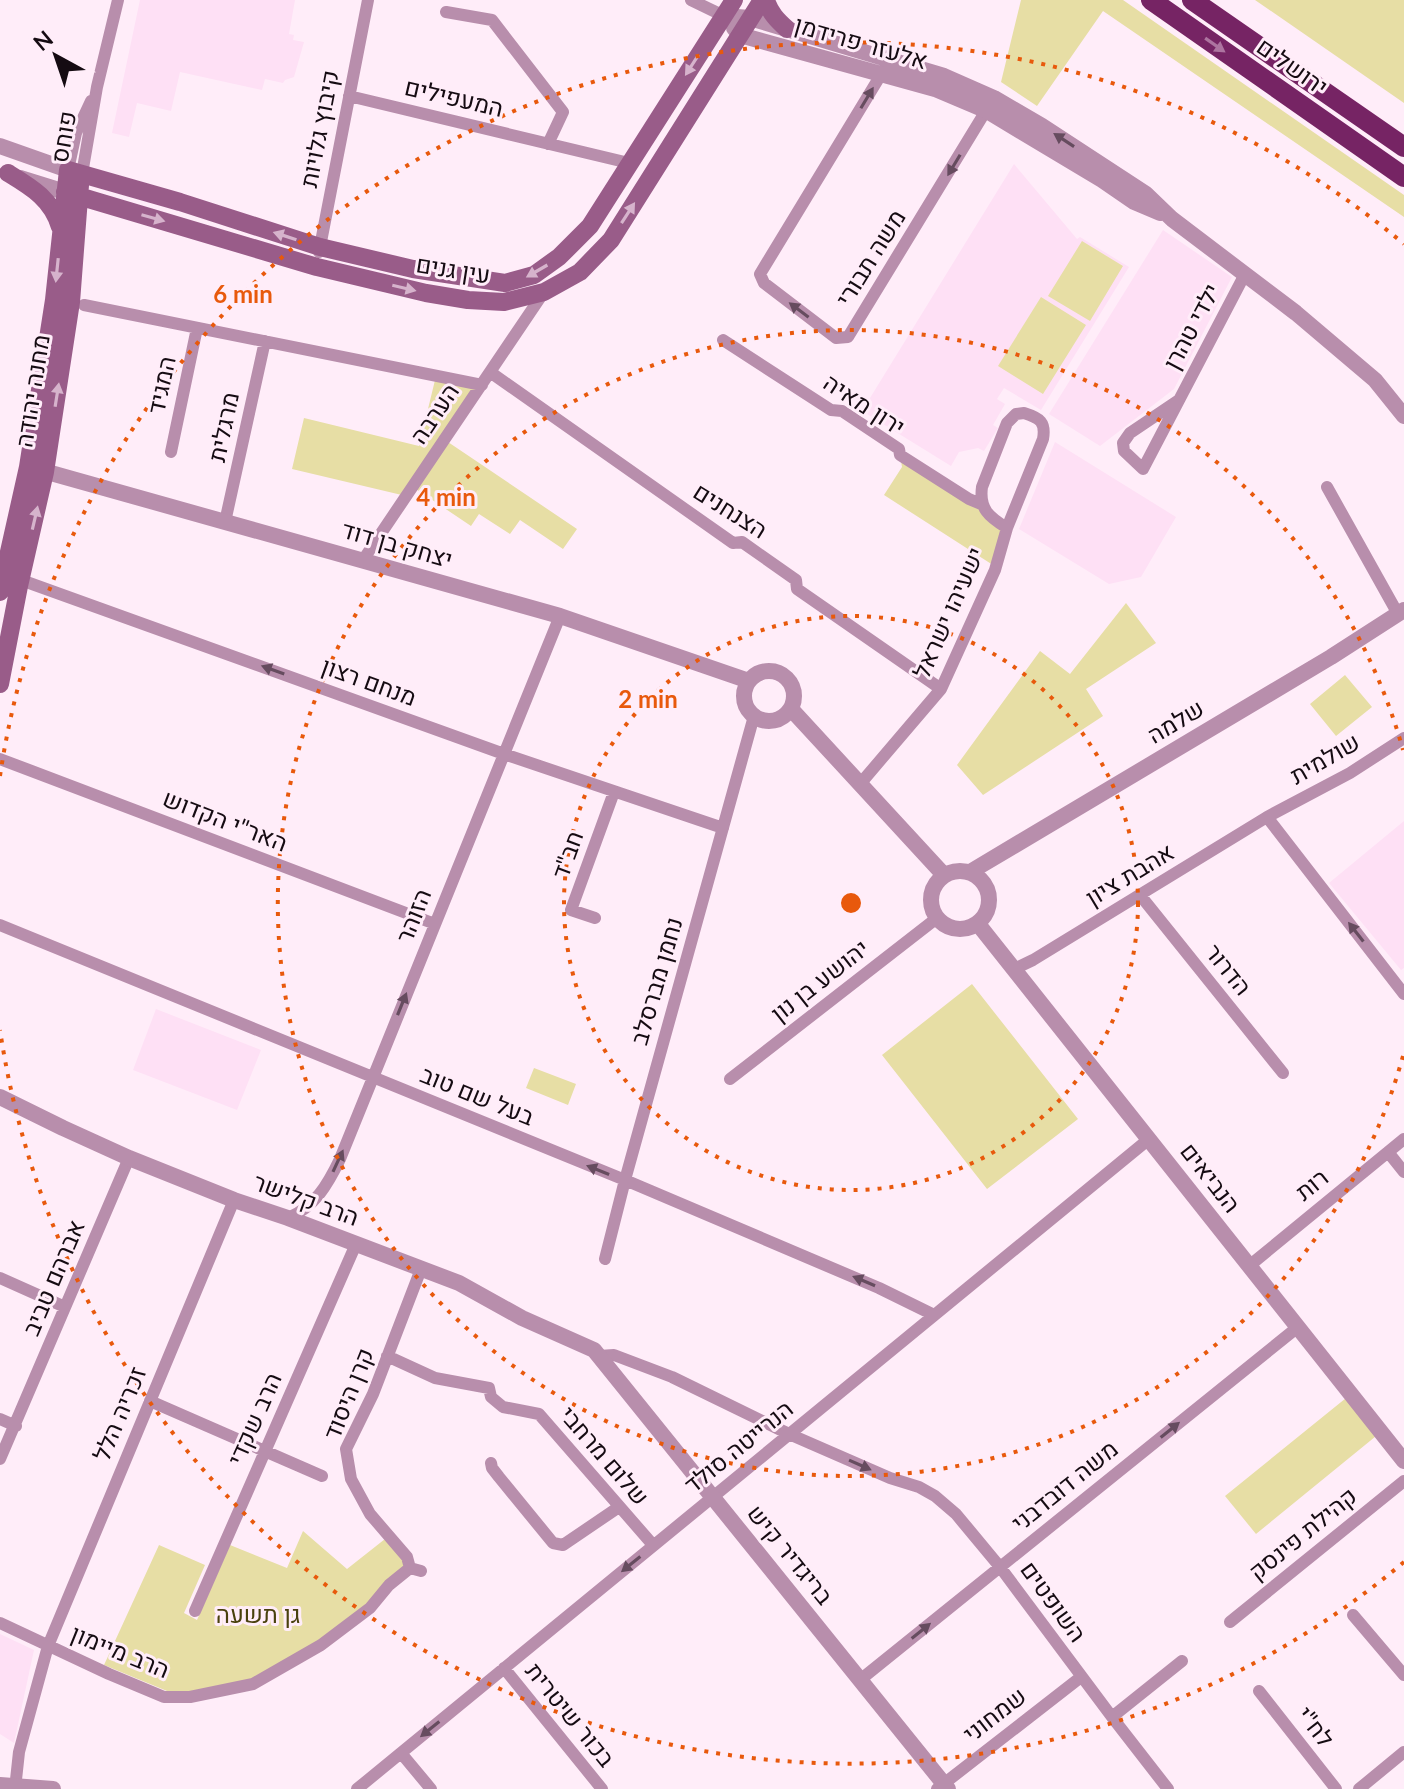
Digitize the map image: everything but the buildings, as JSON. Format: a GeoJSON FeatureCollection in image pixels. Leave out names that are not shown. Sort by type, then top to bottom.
{"type":"FeatureCollection","features":[{"type":"Feature","properties":{"kind":"highway","name":"ירושלים"},"geometry":{"type":"LineString","coordinates":[[1151,0],[1404,177]]}},
{"type":"Feature","properties":{"kind":"highway","name":"ירושלים"},"geometry":{"type":"LineString","coordinates":[[1192,0],[1404,147]]}},
{"type":"Feature","properties":{"kind":"main road","name":"עין גנים"},"geometry":{"type":"LineString","coordinates":[[75,172],[320,247],[413,269],[505,283],[534,275],[559,257],[590,226],[734,0]]}},
{"type":"Feature","properties":{"kind":"main road","name":"עין גנים"},"geometry":{"type":"LineString","coordinates":[[72,194],[317,267],[426,293],[504,302],[544,292],[580,272],[611,240],[764,0]]}},
{"type":"Feature","properties":{"kind":"main road"},"geometry":{"type":"LineString","coordinates":[[764,0],[776,19],[787,29]]}},
{"type":"Feature","properties":{"kind":"main road"},"geometry":{"type":"LineString","coordinates":[[4,172],[31,187],[50,204],[61,231]]}},
{"type":"Feature","properties":{"kind":"main road","name":"פוחס"},"geometry":{"type":"LineString","coordinates":[[72,194],[75,172]]}},
{"type":"Feature","properties":{"kind":"main road","name":"מחנה יהודה"},"geometry":{"type":"LineString","coordinates":[[36,469],[61,231],[72,194]]}},
{"type":"Feature","properties":{"kind":"main road","name":"מחנה יהודה"},"geometry":{"type":"LineString","coordinates":[[0,684],[9,578],[36,469],[71,302],[72,194]]}},
{"type":"Feature","properties":{"kind":"street","name":"פוחס"},"geometry":{"type":"LineString","coordinates":[[75,172],[118,0]]}},
{"type":"Feature","properties":{"kind":"street","name":"קיבוץ גלויות"},"geometry":{"type":"LineString","coordinates":[[317,267],[368,0]]}},
{"type":"Feature","properties":{"kind":"street"},"geometry":{"type":"LineString","coordinates":[[691,0],[724,16],[740,35]]}},
{"type":"Feature","properties":{"kind":"street","name":"המעפילים"},"geometry":{"type":"LineString","coordinates":[[446,12],[492,20],[563,112],[548,144]]}},
{"type":"Feature","properties":{"kind":"street","name":"אלעזר פרידמן"},"geometry":{"type":"LineString","coordinates":[[724,16],[750,18],[787,29],[886,66]]}},
{"type":"Feature","properties":{"kind":"street","name":"אלעזר פרידמן"},"geometry":{"type":"LineString","coordinates":[[740,35],[944,76],[990,105],[1042,126],[1146,194],[1172,219],[1337,347],[1375,380],[1404,416]]}},
{"type":"Feature","properties":{"kind":"street","name":"משה תבורי"},"geometry":{"type":"LineString","coordinates":[[886,66],[760,274],[764,283],[836,338],[848,337],[990,105]]}},
{"type":"Feature","properties":{"kind":"street","name":"המעפילים"},"geometry":{"type":"LineString","coordinates":[[349,96],[629,163]]}},
{"type":"Feature","properties":{"kind":"street","name":"עין גנים"},"geometry":{"type":"LineString","coordinates":[[0,146],[75,172]]}},
{"type":"Feature","properties":{"kind":"street","name":"עין גנים"},"geometry":{"type":"LineString","coordinates":[[4,172],[72,194]]}},
{"type":"Feature","properties":{"kind":"street","name":"ילדי טהרן"},"geometry":{"type":"LineString","coordinates":[[1179,400],[1130,433],[1123,443],[1124,451],[1143,469],[1245,274]]}},
{"type":"Feature","properties":{"kind":"street","name":"הערבה"},"geometry":{"type":"LineString","coordinates":[[363,560],[544,292]]}},
{"type":"Feature","properties":{"kind":"street"},"geometry":{"type":"LineString","coordinates":[[84,305],[482,385]]}},
{"type":"Feature","properties":{"kind":"street","name":"המגיד"},"geometry":{"type":"LineString","coordinates":[[171,452],[197,328]]}},
{"type":"Feature","properties":{"kind":"street","name":"ירון מאיה"},"geometry":{"type":"LineString","coordinates":[[723,340],[831,410],[842,411],[899,449],[900,455],[981,504],[988,514],[1007,528]]}},
{"type":"Feature","properties":{"kind":"street","name":"מרגלית"},"geometry":{"type":"LineString","coordinates":[[225,522],[265,341]]}},
{"type":"Feature","properties":{"kind":"street","name":"אלעזר פרידמן"},"geometry":{"type":"LineString","coordinates":[[1337,347],[1372,365],[1404,402]]}},
{"type":"Feature","properties":{"kind":"street","name":"הצנחנים"},"geometry":{"type":"LineString","coordinates":[[490,372],[733,543],[742,542],[796,580],[797,589],[941,689]]}},
{"type":"Feature","properties":{"kind":"street","name":"ישעיהו ישראל"},"geometry":{"type":"LineString","coordinates":[[860,784],[941,689],[995,570],[1007,528],[1043,439],[1045,429],[1041,421],[1024,413],[1016,414],[1007,423],[982,487],[981,504]]}},
{"type":"Feature","properties":{"kind":"street","name":"יצחק בן דוד"},"geometry":{"type":"LineString","coordinates":[[36,469],[560,616],[749,681]]}},
{"type":"Feature","properties":{"kind":"street"},"geometry":{"type":"LineString","coordinates":[[1327,487],[1401,612]]}},
{"type":"Feature","properties":{"kind":"street","name":"מנחם רצון"},"geometry":{"type":"LineString","coordinates":[[9,578],[504,754],[723,828]]}},
{"type":"Feature","properties":{"kind":"street","name":"שלמה"},"geometry":{"type":"LineString","coordinates":[[970,872],[1304,674],[1401,612]]}},
{"type":"Feature","properties":{"kind":"street","name":"הזוהר"},"geometry":{"type":"LineString","coordinates":[[288,1218],[300,1213],[327,1186],[340,1159],[560,616]]}},
{"type":"Feature","properties":{"kind":"street"},"geometry":{"type":"LineString","coordinates":[[768,671],[785,676],[794,692],[791,709],[779,719],[771,721],[754,716],[744,698],[749,681],[768,671]]}},
{"type":"Feature","properties":{"kind":"street"},"geometry":{"type":"LineString","coordinates":[[791,709],[944,875]]}},
{"type":"Feature","properties":{"kind":"street","name":"נחמן מברסלב"},"geometry":{"type":"LineString","coordinates":[[605,1259],[754,716]]}},
{"type":"Feature","properties":{"kind":"street","name":"שולמית"},"geometry":{"type":"LineString","coordinates":[[1267,817],[1350,773],[1404,738]]}},
{"type":"Feature","properties":{"kind":"street","name":"האר\"י הקדוש"},"geometry":{"type":"LineString","coordinates":[[0,759],[435,924]]}},
{"type":"Feature","properties":{"kind":"street","name":"חב\"ד"},"geometry":{"type":"LineString","coordinates":[[595,918],[571,910],[614,792]]}},
{"type":"Feature","properties":{"kind":"street"},"geometry":{"type":"LineString","coordinates":[[1267,817],[1404,994]]}},
{"type":"Feature","properties":{"kind":"street","name":"אהבת ציון"},"geometry":{"type":"LineString","coordinates":[[1014,969],[1267,817]]}},
{"type":"Feature","properties":{"kind":"street"},"geometry":{"type":"LineString","coordinates":[[953,871],[970,872],[984,882],[989,899],[985,915],[978,924],[962,929],[944,925],[932,910],[932,890],[944,875],[953,871]]}},
{"type":"Feature","properties":{"kind":"street","name":"הדרור"},"geometry":{"type":"LineString","coordinates":[[1140,895],[1283,1073]]}},
{"type":"Feature","properties":{"kind":"street","name":"יהושע בן נון"},"geometry":{"type":"LineString","coordinates":[[730,1079],[937,918]]}},
{"type":"Feature","properties":{"kind":"street","name":"הנביאים"},"geometry":{"type":"LineString","coordinates":[[978,924],[1404,1461]]}},
{"type":"Feature","properties":{"kind":"street","name":"בעל שם טוב"},"geometry":{"type":"LineString","coordinates":[[0,925],[625,1180],[879,1288],[934,1315]]}},
{"type":"Feature","properties":{"kind":"street","name":"הרב קלישר"},"geometry":{"type":"LineString","coordinates":[[0,1097],[129,1158],[459,1283],[522,1318],[596,1353]]}},
{"type":"Feature","properties":{"kind":"street","name":"הנרייטה סולד"},"geometry":{"type":"LineString","coordinates":[[357,1789],[1149,1139]]}},
{"type":"Feature","properties":{"kind":"street","name":"רות"},"geometry":{"type":"LineString","coordinates":[[1249,1266],[1404,1139]]}},
{"type":"Feature","properties":{"kind":"street"},"geometry":{"type":"LineString","coordinates":[[1388,1152],[1404,1172]]}},
{"type":"Feature","properties":{"kind":"street","name":"אברהם טביב"},"geometry":{"type":"LineString","coordinates":[[0,1459],[129,1158]]}},
{"type":"Feature","properties":{"kind":"street","name":"זכריה הלל"},"geometry":{"type":"LineString","coordinates":[[10,1787],[48,1646],[234,1200]]}},
{"type":"Feature","properties":{"kind":"street","name":"הרב שקדי"},"geometry":{"type":"LineString","coordinates":[[195,1611],[356,1244]]}},
{"type":"Feature","properties":{"kind":"street","name":"קרן היסוד"},"geometry":{"type":"LineString","coordinates":[[416,1570],[363,1502],[351,1479],[346,1449],[373,1394],[421,1269]]}},
{"type":"Feature","properties":{"kind":"street"},"geometry":{"type":"LineString","coordinates":[[0,1278],[65,1307]]}},
{"type":"Feature","properties":{"kind":"street","name":"משה דובדבני"},"geometry":{"type":"LineString","coordinates":[[860,1680],[1298,1327]]}},
{"type":"Feature","properties":{"kind":"street","name":"השופטים"},"geometry":{"type":"LineString","coordinates":[[596,1353],[614,1355],[672,1377],[789,1434],[935,1496],[956,1514],[1000,1567],[1168,1789]]}},
{"type":"Feature","properties":{"kind":"street","name":"בריגדיר קיש"},"geometry":{"type":"LineString","coordinates":[[596,1353],[943,1787]]}},
{"type":"Feature","properties":{"kind":"street","name":"שלום מרחבי"},"geometry":{"type":"LineString","coordinates":[[387,1356],[435,1378],[489,1388],[491,1397],[503,1407],[539,1414],[653,1545]]}},
{"type":"Feature","properties":{"kind":"street"},"geometry":{"type":"LineString","coordinates":[[150,1401],[322,1476]]}},
{"type":"Feature","properties":{"kind":"street"},"geometry":{"type":"LineString","coordinates":[[0,1419],[16,1426]]}},
{"type":"Feature","properties":{"kind":"street"},"geometry":{"type":"LineString","coordinates":[[491,1463],[553,1543],[563,1545],[619,1507]]}},
{"type":"Feature","properties":{"kind":"street","name":"קהילת פינסק"},"geometry":{"type":"LineString","coordinates":[[1230,1622],[1404,1481]]}},
{"type":"Feature","properties":{"kind":"street","name":"הרב מיימון"},"geometry":{"type":"LineString","coordinates":[[0,1623],[164,1697],[190,1697],[253,1684],[321,1645],[370,1608],[389,1585],[416,1570]]}},
{"type":"Feature","properties":{"kind":"street"},"geometry":{"type":"LineString","coordinates":[[1353,1615],[1404,1675]]}},
{"type":"Feature","properties":{"kind":"street"},"geometry":{"type":"LineString","coordinates":[[1112,1717],[1182,1661]]}},
{"type":"Feature","properties":{"kind":"street","name":"בכור שיטרית"},"geometry":{"type":"LineString","coordinates":[[504,1668],[602,1789]]}},
{"type":"Feature","properties":{"kind":"street","name":"שמחוני"},"geometry":{"type":"LineString","coordinates":[[943,1787],[1081,1677]]}},
{"type":"Feature","properties":{"kind":"street","name":"לח\"י"},"geometry":{"type":"LineString","coordinates":[[1259,1691],[1336,1789]]}},
{"type":"Feature","properties":{"kind":"street"},"geometry":{"type":"LineString","coordinates":[[1359,1789],[1404,1752]]}},
{"type":"Feature","properties":{"kind":"street"},"geometry":{"type":"LineString","coordinates":[[401,1753],[431,1789]]}},
{"type":"Feature","properties":{"kind":"street"},"geometry":{"type":"LineString","coordinates":[[10,1787],[53,1789]]}},
{"type":"Feature","properties":{"kind":"shaded area"},"geometry":{"type":"Polygon","coordinates":[[[140,0],[295,0],[289,34],[294,35],[293,40],[304,42],[294,77],[283,83],[265,79],[262,90],[180,72],[171,111],[137,103],[129,137],[112,133],[140,0]]]}},
{"type":"Feature","properties":{"kind":"shaded area"},"geometry":{"type":"Polygon","coordinates":[[[1014,164],[1077,239],[1080,237],[1129,267],[1041,410],[1004,388],[997,399],[1005,404],[993,425],[998,428],[984,451],[978,448],[959,452],[951,466],[862,411],[1014,164]]]}},
{"type":"Feature","properties":{"kind":"shaded area"},"geometry":{"type":"Polygon","coordinates":[[[1163,230],[1232,277],[1174,389],[1100,446],[1049,414],[1163,230]]]}},
{"type":"Feature","properties":{"kind":"shaded area"},"geometry":{"type":"Polygon","coordinates":[[[1055,442],[1176,517],[1141,577],[1109,584],[1019,529],[1055,442]]]}},
{"type":"Feature","properties":{"kind":"shaded area"},"geometry":{"type":"Polygon","coordinates":[[[1404,821],[1404,968],[1401,970],[1329,883],[1404,821]]]}},
{"type":"Feature","properties":{"kind":"shaded area"},"geometry":{"type":"Polygon","coordinates":[[[156,1009],[261,1050],[237,1110],[133,1070],[156,1009]]]}},
{"type":"Feature","properties":{"kind":"shaded area"},"geometry":{"type":"Polygon","coordinates":[[[0,1634],[34,1650],[14,1743],[0,1734],[0,1634]]]}},
{"type":"Feature","properties":{"kind":"green space"},"geometry":{"type":"Polygon","coordinates":[[[1021,0],[1123,0],[1404,195],[1404,217],[1103,11],[1037,106],[1001,82],[1021,0]]]}},
{"type":"Feature","properties":{"kind":"green space"},"geometry":{"type":"Polygon","coordinates":[[[1255,0],[1404,0],[1404,103],[1255,0]]]}},
{"type":"Feature","properties":{"kind":"green space"},"geometry":{"type":"Polygon","coordinates":[[[1082,241],[1123,266],[1090,321],[1048,296],[1082,241]]]}},
{"type":"Feature","properties":{"kind":"green space"},"geometry":{"type":"Polygon","coordinates":[[[1041,297],[1086,325],[1043,394],[998,366],[1041,297]]]}},
{"type":"Feature","properties":{"kind":"green space"},"geometry":{"type":"Polygon","coordinates":[[[436,376],[482,385],[445,440],[577,529],[563,549],[520,520],[510,534],[479,514],[471,526],[413,487],[406,496],[292,469],[304,418],[419,446],[436,376]]]}},
{"type":"Feature","properties":{"kind":"green space"},"geometry":{"type":"Polygon","coordinates":[[[900,455],[1007,528],[996,567],[884,495],[902,467],[900,455]]]}},
{"type":"Feature","properties":{"kind":"green space"},"geometry":{"type":"Polygon","coordinates":[[[1126,603],[1156,643],[1086,689],[1103,716],[983,795],[957,765],[1040,651],[1070,674],[1126,603]]]}},
{"type":"Feature","properties":{"kind":"green space"},"geometry":{"type":"Polygon","coordinates":[[[1345,675],[1372,707],[1336,736],[1310,704],[1345,675]]]}},
{"type":"Feature","properties":{"kind":"green space"},"geometry":{"type":"Polygon","coordinates":[[[972,984],[1078,1119],[987,1189],[882,1055],[972,984]]]}},
{"type":"Feature","properties":{"kind":"green space"},"geometry":{"type":"Polygon","coordinates":[[[534,1068],[576,1084],[568,1105],[526,1088],[534,1068]]]}},
{"type":"Feature","properties":{"kind":"green space"},"geometry":{"type":"Polygon","coordinates":[[[1351,1394],[1381,1432],[1256,1534],[1225,1496],[1351,1394]]]}},
{"type":"Feature","properties":{"kind":"green space","name":"גן תשעה"},"geometry":{"type":"Polygon","coordinates":[[[303,1531],[347,1569],[385,1539],[406,1565],[368,1604],[320,1641],[251,1680],[188,1692],[167,1691],[104,1665],[159,1545],[205,1565],[184,1613],[197,1620],[230,1545],[287,1568],[303,1531]]]}}]}
